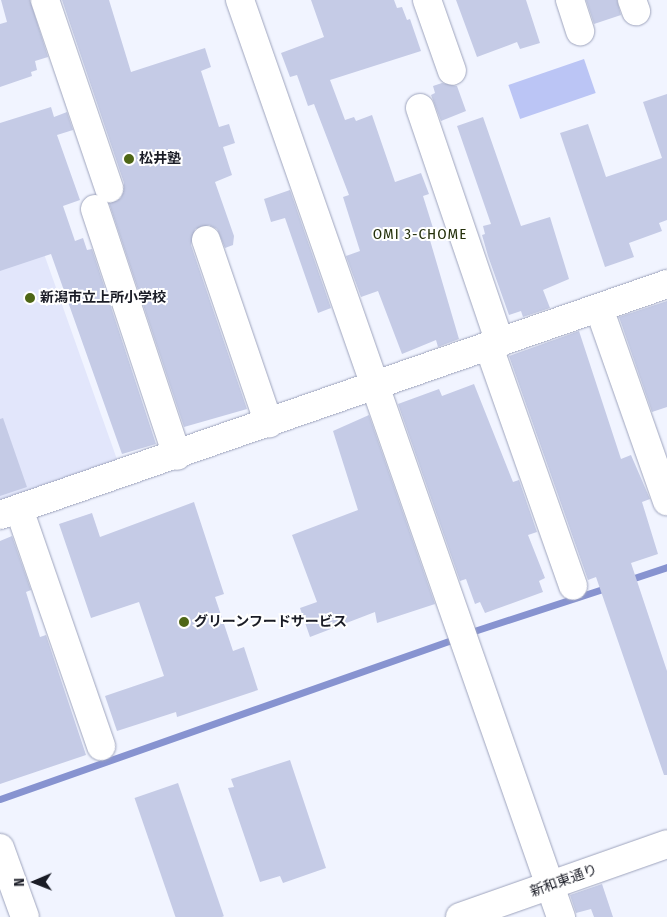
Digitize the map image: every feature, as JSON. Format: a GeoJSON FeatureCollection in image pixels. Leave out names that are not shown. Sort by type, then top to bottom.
{"type":"FeatureCollection","features":[{"type":"Feature","properties":{"kind":"street"},"geometry":{"type":"LineString","coordinates":[[44,0],[177,456]]}},
{"type":"Feature","properties":{"kind":"street"},"geometry":{"type":"LineString","coordinates":[[240,0],[374,388],[561,917]]}},
{"type":"Feature","properties":{"kind":"street"},"geometry":{"type":"LineString","coordinates":[[427,0],[452,71]]}},
{"type":"Feature","properties":{"kind":"street"},"geometry":{"type":"LineString","coordinates":[[570,0],[580,31]]}},
{"type":"Feature","properties":{"kind":"street"},"geometry":{"type":"LineString","coordinates":[[420,108],[573,586]]}},
{"type":"Feature","properties":{"kind":"street"},"geometry":{"type":"LineString","coordinates":[[206,240],[269,424]]}},
{"type":"Feature","properties":{"kind":"street"},"geometry":{"type":"LineString","coordinates":[[101,746],[9,512],[374,388],[667,284]]}},
{"type":"Feature","properties":{"kind":"street"},"geometry":{"type":"LineString","coordinates":[[599,308],[667,501]]}},
{"type":"Feature","properties":{"kind":"street","name":"新和東通り"},"geometry":{"type":"LineString","coordinates":[[460,917],[667,844]]}},
{"type":"Feature","properties":{"kind":"street"},"geometry":{"type":"LineString","coordinates":[[0,848],[25,917]]}},
{"type":"Feature","properties":{"kind":"shaded area"},"geometry":{"type":"Polygon","coordinates":[[[584,59],[596,93],[520,119],[508,85],[584,59]]]}},
{"type":"Feature","properties":{"kind":"shaded area","name":"新潟市立上所小学校"},"geometry":{"type":"Polygon","coordinates":[[[0,130],[119,465],[0,506],[0,130]]]}},
{"type":"Feature","properties":{"kind":"building"},"geometry":{"type":"Polygon","coordinates":[[[1,0],[30,0],[48,57],[35,61],[37,70],[31,72],[32,76],[0,87],[0,24],[7,22],[1,0]]]}},
{"type":"Feature","properties":{"kind":"building"},"geometry":{"type":"Polygon","coordinates":[[[62,0],[109,0],[131,72],[205,48],[211,67],[201,71],[219,127],[229,124],[235,143],[223,147],[232,175],[215,182],[234,236],[233,245],[225,248],[217,229],[209,225],[195,229],[191,245],[247,409],[184,427],[109,203],[121,198],[124,183],[62,0]]]}},
{"type":"Feature","properties":{"kind":"building"},"geometry":{"type":"Polygon","coordinates":[[[311,0],[394,0],[397,8],[402,7],[407,20],[410,19],[421,51],[330,80],[345,120],[354,117],[356,121],[372,115],[395,182],[421,173],[429,194],[423,196],[433,228],[427,230],[459,339],[438,347],[436,340],[402,354],[378,291],[361,297],[346,256],[360,251],[343,197],[349,195],[314,104],[308,106],[297,75],[290,77],[281,53],[324,37],[311,0]]]}},
{"type":"Feature","properties":{"kind":"building"},"geometry":{"type":"Polygon","coordinates":[[[456,0],[526,0],[540,43],[520,49],[517,42],[477,57],[456,0]]]}},
{"type":"Feature","properties":{"kind":"building"},"geometry":{"type":"Polygon","coordinates":[[[586,0],[617,0],[621,15],[594,24],[586,0]]]}},
{"type":"Feature","properties":{"kind":"building"},"geometry":{"type":"Polygon","coordinates":[[[442,83],[457,86],[466,111],[441,121],[431,95],[435,93],[433,86],[442,83]]]}},
{"type":"Feature","properties":{"kind":"building"},"geometry":{"type":"Polygon","coordinates":[[[667,94],[667,220],[659,223],[662,231],[629,243],[634,257],[605,267],[560,133],[588,124],[606,177],[662,158],[643,102],[667,94]]]}},
{"type":"Feature","properties":{"kind":"building"},"geometry":{"type":"Polygon","coordinates":[[[51,107],[54,117],[67,112],[73,130],[57,135],[80,200],[63,206],[75,241],[83,238],[87,250],[92,249],[156,444],[122,454],[51,254],[0,271],[0,123],[51,107]]]}},
{"type":"Feature","properties":{"kind":"building"},"geometry":{"type":"Polygon","coordinates":[[[483,117],[521,226],[550,217],[569,279],[543,290],[550,308],[523,317],[521,311],[509,315],[488,256],[482,235],[485,234],[483,226],[491,224],[457,126],[483,117]]]}},
{"type":"Feature","properties":{"kind":"building"},"geometry":{"type":"Polygon","coordinates":[[[290,190],[331,308],[318,313],[285,218],[271,222],[264,199],[290,190]]]}},
{"type":"Feature","properties":{"kind":"building"},"geometry":{"type":"Polygon","coordinates":[[[667,301],[667,407],[652,412],[619,317],[667,301]]]}},
{"type":"Feature","properties":{"kind":"building"},"geometry":{"type":"Polygon","coordinates":[[[579,331],[621,459],[631,455],[650,499],[642,502],[658,554],[631,563],[667,671],[667,775],[664,775],[596,577],[588,580],[509,356],[579,331]]]}},
{"type":"Feature","properties":{"kind":"building"},"geometry":{"type":"Polygon","coordinates":[[[474,384],[513,482],[519,480],[537,532],[528,535],[545,578],[539,581],[543,592],[485,613],[480,602],[475,604],[466,579],[460,581],[398,404],[439,389],[442,396],[474,384]]]}},
{"type":"Feature","properties":{"kind":"building"},"geometry":{"type":"Polygon","coordinates":[[[369,415],[435,604],[377,623],[375,612],[310,637],[300,608],[317,602],[292,535],[358,510],[333,431],[369,415]]]}},
{"type":"Feature","properties":{"kind":"building"},"geometry":{"type":"Polygon","coordinates":[[[3,418],[27,487],[0,496],[0,419],[3,418]]]}},
{"type":"Feature","properties":{"kind":"building","name":"グリーンフードサービス"},"geometry":{"type":"Polygon","coordinates":[[[194,502],[224,594],[215,597],[233,651],[244,647],[258,690],[177,717],[176,712],[117,731],[105,696],[164,676],[139,602],[91,618],[59,524],[92,513],[100,537],[194,502]]]}},
{"type":"Feature","properties":{"kind":"building"},"geometry":{"type":"Polygon","coordinates":[[[12,536],[31,590],[26,592],[40,637],[46,635],[86,755],[0,784],[0,541],[12,536]]]}},
{"type":"Feature","properties":{"kind":"building"},"geometry":{"type":"Polygon","coordinates":[[[290,760],[326,868],[283,883],[280,876],[260,882],[228,788],[234,787],[231,779],[290,760]]]}},
{"type":"Feature","properties":{"kind":"building"},"geometry":{"type":"Polygon","coordinates":[[[178,783],[224,916],[175,917],[135,798],[178,783]]]}},
{"type":"Feature","properties":{"kind":"building"},"geometry":{"type":"Polygon","coordinates":[[[602,884],[613,917],[594,917],[591,909],[576,913],[570,895],[602,884]]]}},
{"type":"Feature","properties":{"kind":"waterway"},"geometry":{"type":"LineString","coordinates":[[628,580],[667,567]]}},
{"type":"Feature","properties":{"kind":"waterway"},"geometry":{"type":"LineString","coordinates":[[471,632],[609,587]]}},
{"type":"Feature","properties":{"kind":"waterway"},"geometry":{"type":"LineString","coordinates":[[0,799],[454,639]]}},
{"type":"Feature","properties":{"kind":"place","name":"松井塾"},"geometry":{"type":"Point","coordinates":[129,159]}},
{"type":"Feature","properties":{"kind":"place","name":"新潟市立上所小学校"},"geometry":{"type":"Point","coordinates":[30,298]}},
{"type":"Feature","properties":{"kind":"place","name":"グリーンフードサービス"},"geometry":{"type":"Point","coordinates":[184,622]}},
{"type":"Feature","properties":{"kind":"district","name":"OMI 3-CHOME"},"geometry":{"type":"Point","coordinates":[420,235]}}]}
